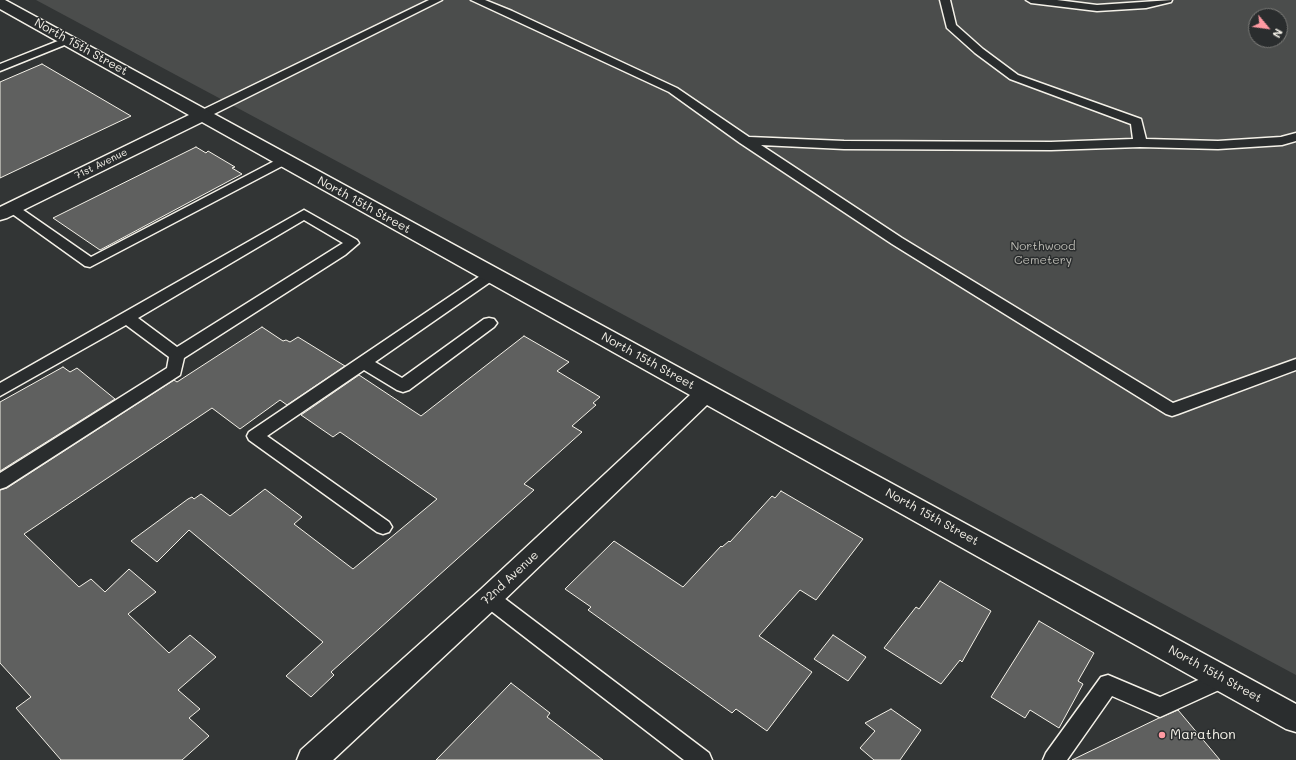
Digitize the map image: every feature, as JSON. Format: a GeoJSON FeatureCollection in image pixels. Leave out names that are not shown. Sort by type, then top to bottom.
{"type":"FeatureCollection","features":[{"type":"Feature","properties":{"kind":"street","name":"North 15th Street"},"geometry":{"type":"LineString","coordinates":[[0,3],[1296,719]]}},
{"type":"Feature","properties":{"kind":"street","name":"71st Avenue"},"geometry":{"type":"LineString","coordinates":[[6,211],[202,115]]}},
{"type":"Feature","properties":{"kind":"street","name":"72nd Avenue"},"geometry":{"type":"LineString","coordinates":[[312,760],[489,598],[706,392]]}},
{"type":"Feature","properties":{"kind":"lane"},"geometry":{"type":"LineString","coordinates":[[202,115],[437,0]]}},
{"type":"Feature","properties":{"kind":"lane"},"geometry":{"type":"LineString","coordinates":[[476,0],[508,13],[673,90],[744,140],[897,241],[1172,410],[1296,364]]}},
{"type":"Feature","properties":{"kind":"lane"},"geometry":{"type":"LineString","coordinates":[[945,0],[951,26],[984,56],[1014,77],[1137,122],[1140,143]]}},
{"type":"Feature","properties":{"kind":"lane"},"geometry":{"type":"LineString","coordinates":[[1031,0],[1097,8],[1146,5],[1167,0]]}},
{"type":"Feature","properties":{"kind":"lane"},"geometry":{"type":"LineString","coordinates":[[0,68],[68,40]]}},
{"type":"Feature","properties":{"kind":"lane"},"geometry":{"type":"LineString","coordinates":[[744,140],[844,145],[1051,146],[1140,143],[1218,145],[1282,141],[1296,137]]}},
{"type":"Feature","properties":{"kind":"lane"},"geometry":{"type":"LineString","coordinates":[[6,211],[90,263],[284,160]]}},
{"type":"Feature","properties":{"kind":"lane"},"geometry":{"type":"LineString","coordinates":[[0,390],[127,318],[304,214],[352,243],[176,355]]}},
{"type":"Feature","properties":{"kind":"lane"},"geometry":{"type":"LineString","coordinates":[[383,527],[255,436],[491,275]]}},
{"type":"Feature","properties":{"kind":"lane"},"geometry":{"type":"LineString","coordinates":[[127,318],[176,355]]}},
{"type":"Feature","properties":{"kind":"lane"},"geometry":{"type":"LineString","coordinates":[[363,362],[403,386],[489,323]]}},
{"type":"Feature","properties":{"kind":"lane"},"geometry":{"type":"LineString","coordinates":[[0,482],[174,371],[176,355]]}},
{"type":"Feature","properties":{"kind":"lane"},"geometry":{"type":"LineString","coordinates":[[489,598],[701,760]]}},
{"type":"Feature","properties":{"kind":"lane"},"geometry":{"type":"LineString","coordinates":[[1054,760],[1108,684],[1160,707],[1223,678]]}},
{"type":"Feature","properties":{"kind":"green space","name":"Northwood Cemetery"},"geometry":{"type":"Polygon","coordinates":[[[36,0],[1296,0],[1296,675],[36,0]]]}},
{"type":"Feature","properties":{"kind":"building"},"geometry":{"type":"Polygon","coordinates":[[[42,64],[131,116],[0,178],[0,82],[42,64]]]}},
{"type":"Feature","properties":{"kind":"building"},"geometry":{"type":"Polygon","coordinates":[[[196,147],[206,153],[208,151],[235,167],[232,168],[242,174],[100,250],[53,218],[196,147]]]}},
{"type":"Feature","properties":{"kind":"building"},"geometry":{"type":"Polygon","coordinates":[[[262,327],[283,341],[286,340],[290,342],[298,337],[345,366],[287,405],[280,400],[240,429],[212,408],[24,534],[79,587],[91,579],[105,592],[129,569],[156,592],[128,614],[169,653],[190,635],[216,657],[178,690],[200,709],[189,718],[209,736],[182,760],[61,760],[16,708],[31,697],[0,663],[0,490],[7,488],[174,380],[177,382],[262,327]]]}},
{"type":"Feature","properties":{"kind":"building"},"geometry":{"type":"Polygon","coordinates":[[[524,336],[569,362],[557,371],[600,397],[593,403],[596,405],[572,426],[582,432],[524,484],[534,490],[331,672],[334,675],[311,697],[286,676],[323,642],[189,530],[157,562],[131,541],[192,497],[194,499],[201,494],[230,516],[265,489],[302,517],[294,524],[353,569],[437,499],[340,432],[333,437],[301,415],[359,375],[421,416],[524,336]]]}},
{"type":"Feature","properties":{"kind":"building"},"geometry":{"type":"Polygon","coordinates":[[[63,367],[70,372],[77,368],[115,399],[0,471],[0,402],[63,367]]]}},
{"type":"Feature","properties":{"kind":"building"},"geometry":{"type":"Polygon","coordinates":[[[781,491],[863,539],[816,600],[800,590],[759,636],[812,672],[767,731],[736,709],[732,713],[588,610],[591,607],[565,589],[614,541],[683,587],[721,546],[722,547],[729,541],[730,542],[772,496],[775,498],[781,491]]]}},
{"type":"Feature","properties":{"kind":"building"},"geometry":{"type":"Polygon","coordinates":[[[940,581],[991,611],[962,662],[960,660],[941,684],[884,648],[916,607],[919,609],[940,581]]]}},
{"type":"Feature","properties":{"kind":"building"},"geometry":{"type":"Polygon","coordinates":[[[1039,621],[1094,653],[1078,681],[1083,684],[1059,728],[1030,710],[1025,718],[991,697],[1039,621]]]}},
{"type":"Feature","properties":{"kind":"building"},"geometry":{"type":"Polygon","coordinates":[[[833,635],[866,657],[848,681],[814,659],[833,635]]]}},
{"type":"Feature","properties":{"kind":"building"},"geometry":{"type":"Polygon","coordinates":[[[511,683],[550,713],[547,717],[603,760],[436,760],[511,683]]]}},
{"type":"Feature","properties":{"kind":"building"},"geometry":{"type":"Polygon","coordinates":[[[891,709],[921,730],[900,760],[874,760],[860,748],[875,731],[865,723],[891,709]]]}},
{"type":"Feature","properties":{"kind":"building","name":"Marathon"},"geometry":{"type":"Polygon","coordinates":[[[1178,710],[1220,760],[1072,760],[1159,718],[1178,710]]]}},
{"type":"Feature","properties":{"kind":"place","name":"Marathon"},"geometry":{"type":"Point","coordinates":[1162,735]}}]}
